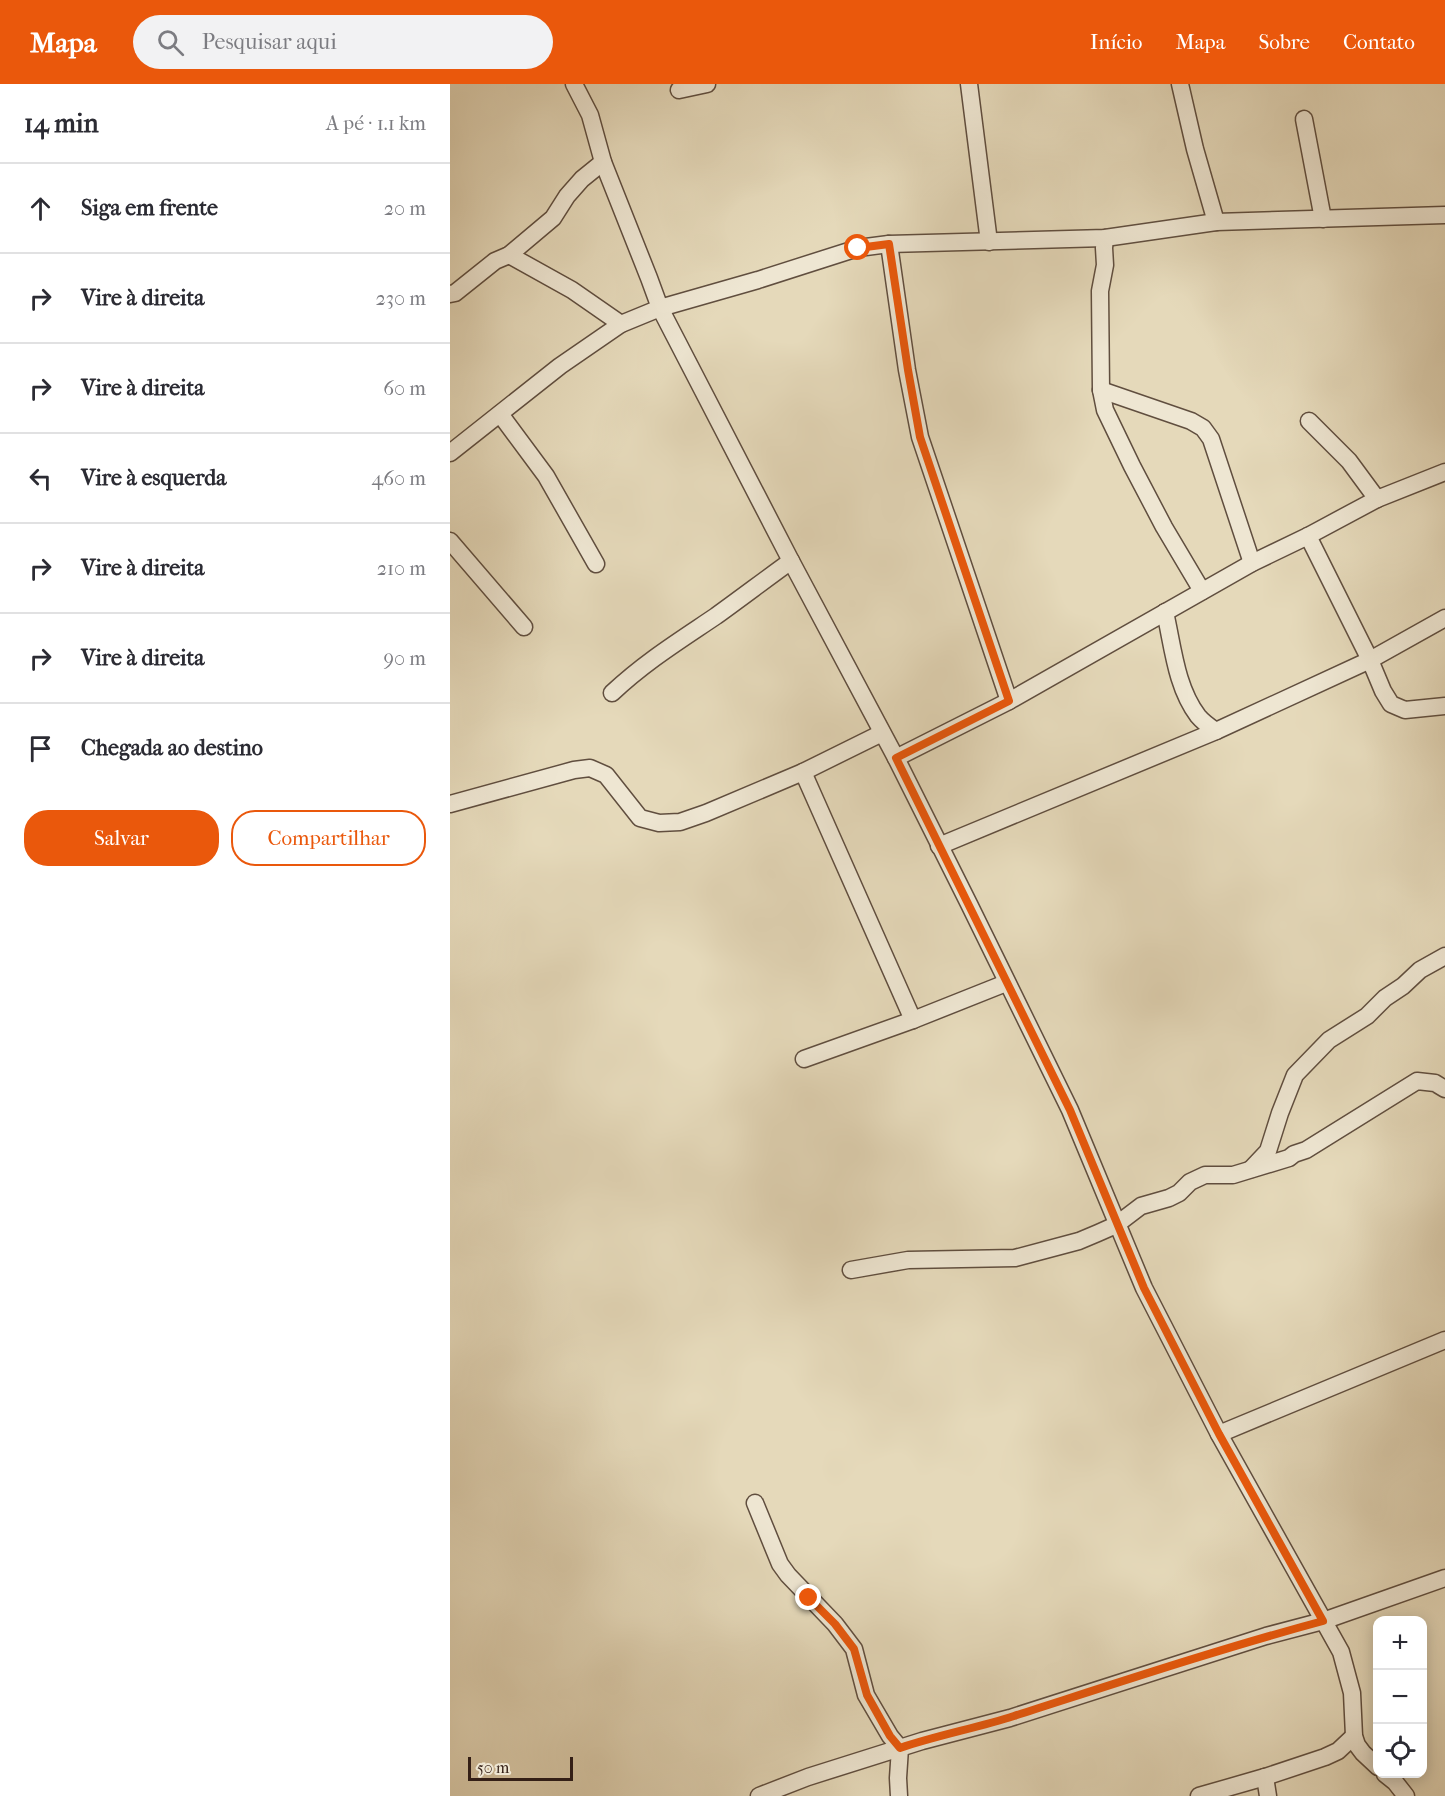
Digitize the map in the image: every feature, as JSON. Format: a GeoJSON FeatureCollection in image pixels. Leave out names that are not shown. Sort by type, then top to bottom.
{"type":"FeatureCollection","features":[{"type":"Feature","properties":{"kind":"street"},"geometry":{"type":"LineString","coordinates":[[574,84],[590,115],[603,162],[660,308],[896,758],[1070,1110],[1144,1288],[1219,1434],[1341,1652],[1353,1693],[1354,1736],[1357,1745],[1373,1763]]}},
{"type":"Feature","properties":{"kind":"street"},"geometry":{"type":"LineString","coordinates":[[679,90],[707,84]]}},
{"type":"Feature","properties":{"kind":"street"},"geometry":{"type":"LineString","coordinates":[[969,84],[989,242]]}},
{"type":"Feature","properties":{"kind":"street"},"geometry":{"type":"LineString","coordinates":[[1180,84],[1195,149],[1216,222]]}},
{"type":"Feature","properties":{"kind":"street"},"geometry":{"type":"LineString","coordinates":[[1304,119],[1323,219]]}},
{"type":"Feature","properties":{"kind":"street"},"geometry":{"type":"LineString","coordinates":[[450,294],[455,293],[495,261],[509,255],[553,218],[567,196],[582,179],[603,162]]}},
{"type":"Feature","properties":{"kind":"street"},"geometry":{"type":"LineString","coordinates":[[450,453],[560,366],[621,324],[660,308],[858,248],[889,244],[1105,238],[1216,222],[1445,215]]}},
{"type":"Feature","properties":{"kind":"street"},"geometry":{"type":"LineString","coordinates":[[1105,238],[1105,265],[1100,291],[1101,390],[1105,410],[1164,526],[1202,591]]}},
{"type":"Feature","properties":{"kind":"street"},"geometry":{"type":"LineString","coordinates":[[889,244],[920,437],[1009,701]]}},
{"type":"Feature","properties":{"kind":"street"},"geometry":{"type":"LineString","coordinates":[[509,255],[573,290],[621,324]]}},
{"type":"Feature","properties":{"kind":"street"},"geometry":{"type":"LineString","coordinates":[[1101,390],[1191,421],[1203,428],[1211,438],[1252,563]]}},
{"type":"Feature","properties":{"kind":"street"},"geometry":{"type":"LineString","coordinates":[[500,414],[546,477],[596,564]]}},
{"type":"Feature","properties":{"kind":"street"},"geometry":{"type":"LineString","coordinates":[[1309,421],[1349,461],[1377,499]]}},
{"type":"Feature","properties":{"kind":"street"},"geometry":{"type":"LineString","coordinates":[[896,758],[1009,701],[1252,563],[1377,499],[1445,472]]}},
{"type":"Feature","properties":{"kind":"street"},"geometry":{"type":"LineString","coordinates":[[1308,536],[1391,704],[1405,710],[1445,706]]}},
{"type":"Feature","properties":{"kind":"street"},"geometry":{"type":"LineString","coordinates":[[450,541],[524,627]]}},
{"type":"Feature","properties":{"kind":"street"},"geometry":{"type":"LineString","coordinates":[[612,693],[658,654],[791,561]]}},
{"type":"Feature","properties":{"kind":"street"},"geometry":{"type":"LineString","coordinates":[[1165,612],[1179,678],[1189,701],[1204,722],[1216,731]]}},
{"type":"Feature","properties":{"kind":"street"},"geometry":{"type":"LineString","coordinates":[[939,846],[1216,731],[1370,660],[1445,618]]}},
{"type":"Feature","properties":{"kind":"street"},"geometry":{"type":"LineString","coordinates":[[450,804],[574,770],[590,768],[606,775],[640,818],[659,823],[680,822],[803,772],[882,733]]}},
{"type":"Feature","properties":{"kind":"street"},"geometry":{"type":"LineString","coordinates":[[803,772],[913,1020]]}},
{"type":"Feature","properties":{"kind":"street"},"geometry":{"type":"LineString","coordinates":[[1251,1170],[1268,1150],[1295,1075],[1329,1040],[1367,1016],[1420,970],[1445,956]]}},
{"type":"Feature","properties":{"kind":"street"},"geometry":{"type":"LineString","coordinates":[[804,1059],[913,1020],[1006,983]]}},
{"type":"Feature","properties":{"kind":"street"},"geometry":{"type":"LineString","coordinates":[[851,1270],[908,1260],[1015,1258],[1079,1241],[1116,1225],[1141,1206],[1168,1198],[1190,1182],[1205,1175],[1233,1175],[1289,1158],[1306,1150],[1417,1080],[1435,1083],[1445,1089]]}},
{"type":"Feature","properties":{"kind":"street"},"geometry":{"type":"LineString","coordinates":[[1219,1434],[1445,1340]]}},
{"type":"Feature","properties":{"kind":"street"},"geometry":{"type":"LineString","coordinates":[[755,1503],[780,1564],[835,1624],[854,1649],[867,1695],[890,1736],[900,1748],[899,1796]]}},
{"type":"Feature","properties":{"kind":"street"},"geometry":{"type":"LineString","coordinates":[[759,1796],[808,1777],[922,1741],[1010,1718],[1266,1636],[1323,1621],[1445,1578]]}},
{"type":"Feature","properties":{"kind":"street"},"geometry":{"type":"LineString","coordinates":[[1199,1796],[1332,1754],[1354,1736]]}},
{"type":"Feature","properties":{"kind":"street"},"geometry":{"type":"LineString","coordinates":[[1265,1777],[1268,1796]]}},
{"type":"Feature","properties":{"kind":"street"},"geometry":{"type":"LineString","coordinates":[[1391,1778],[1406,1796]]}},
{"type":"Feature","properties":{"kind":"route"},"geometry":{"type":"LineString","coordinates":[[809,1598],[835,1624],[854,1649],[872,1706],[900,1748],[1010,1718],[1266,1636],[1323,1621],[1219,1434],[1144,1288],[1070,1110],[896,758],[1009,701],[920,437],[889,244],[858,248]]}}]}
